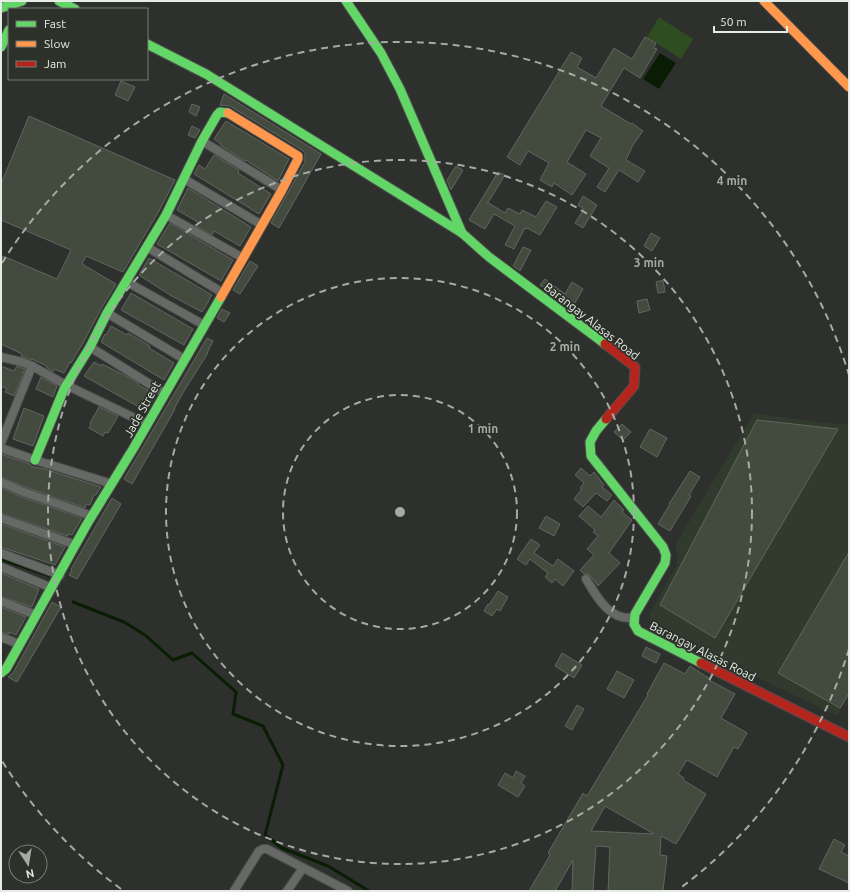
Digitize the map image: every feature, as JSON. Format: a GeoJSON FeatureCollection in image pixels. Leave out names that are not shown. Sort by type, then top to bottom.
{"type":"FeatureCollection","features":[{"type":"Feature","properties":{"kind":"street"},"geometry":{"type":"LineString","coordinates":[[1,8],[22,1]]}},
{"type":"Feature","properties":{"kind":"street"},"geometry":{"type":"LineString","coordinates":[[59,1],[73,8]]}},
{"type":"Feature","properties":{"kind":"street"},"geometry":{"type":"LineString","coordinates":[[346,1],[381,53],[400,89],[462,233]]}},
{"type":"Feature","properties":{"kind":"street"},"geometry":{"type":"LineString","coordinates":[[764,1],[849,87]]}},
{"type":"Feature","properties":{"kind":"street"},"geometry":{"type":"LineString","coordinates":[[1,47],[8,32]]}},
{"type":"Feature","properties":{"kind":"street"},"geometry":{"type":"LineString","coordinates":[[148,45],[206,74],[462,233]]}},
{"type":"Feature","properties":{"kind":"street","name":"Jade Street"},"geometry":{"type":"LineString","coordinates":[[2,673],[6,669],[92,516],[243,258],[298,159],[298,156],[224,112],[220,112],[217,115],[202,141]]}},
{"type":"Feature","properties":{"kind":"street"},"geometry":{"type":"LineString","coordinates":[[34,460],[66,385],[90,347],[106,313],[127,282],[166,215],[202,141],[282,190]]}},
{"type":"Feature","properties":{"kind":"street"},"geometry":{"type":"LineString","coordinates":[[184,179],[262,225]]}},
{"type":"Feature","properties":{"kind":"street"},"geometry":{"type":"LineString","coordinates":[[166,215],[243,258]]}},
{"type":"Feature","properties":{"kind":"street","name":"Barangay Alasas Road"},"geometry":{"type":"LineString","coordinates":[[462,233],[489,257],[635,367],[634,386],[596,431],[590,442],[589,448],[591,456],[663,547],[666,555],[665,563],[635,614],[634,624],[638,631],[849,737]]}},
{"type":"Feature","properties":{"kind":"street"},"geometry":{"type":"LineString","coordinates":[[147,247],[222,293]]}},
{"type":"Feature","properties":{"kind":"street"},"geometry":{"type":"LineString","coordinates":[[127,282],[204,325]]}},
{"type":"Feature","properties":{"kind":"street"},"geometry":{"type":"LineString","coordinates":[[106,313],[184,359]]}},
{"type":"Feature","properties":{"kind":"street"},"geometry":{"type":"LineString","coordinates":[[90,347],[164,393]]}},
{"type":"Feature","properties":{"kind":"street"},"geometry":{"type":"LineString","coordinates":[[1,357],[32,366],[66,385],[147,424]]}},
{"type":"Feature","properties":{"kind":"street"},"geometry":{"type":"LineString","coordinates":[[1,443],[32,366]]}},
{"type":"Feature","properties":{"kind":"street"},"geometry":{"type":"LineString","coordinates":[[1,448],[34,460],[112,484]]}},
{"type":"Feature","properties":{"kind":"street"},"geometry":{"type":"LineString","coordinates":[[1,482],[21,491],[92,516]]}},
{"type":"Feature","properties":{"kind":"street"},"geometry":{"type":"LineString","coordinates":[[1,518],[76,545]]}},
{"type":"Feature","properties":{"kind":"street"},"geometry":{"type":"LineString","coordinates":[[1,553],[60,575]]}},
{"type":"Feature","properties":{"kind":"street"},"geometry":{"type":"LineString","coordinates":[[1,567],[52,588]]}},
{"type":"Feature","properties":{"kind":"street"},"geometry":{"type":"LineString","coordinates":[[586,579],[599,601],[616,615],[622,618],[634,618]]}},
{"type":"Feature","properties":{"kind":"street"},"geometry":{"type":"LineString","coordinates":[[1,601],[36,615]]}},
{"type":"Feature","properties":{"kind":"street"},"geometry":{"type":"LineString","coordinates":[[1,637],[19,644]]}},
{"type":"Feature","properties":{"kind":"street"},"geometry":{"type":"LineString","coordinates":[[234,891],[259,851],[267,849],[338,889],[348,891]]}},
{"type":"Feature","properties":{"kind":"street"},"geometry":{"type":"LineString","coordinates":[[287,891],[303,868]]}},
{"type":"Feature","properties":{"kind":"shaded area"},"geometry":{"type":"Polygon","coordinates":[[[660,53],[676,63],[659,89],[643,79],[660,53]]]}},
{"type":"Feature","properties":{"kind":"shaded area"},"geometry":{"type":"Polygon","coordinates":[[[754,413],[825,423],[849,424],[849,696],[837,716],[715,657],[651,621],[649,615],[677,564],[678,557],[675,545],[754,413]]]}},
{"type":"Feature","properties":{"kind":"green space"},"geometry":{"type":"Polygon","coordinates":[[[659,17],[693,39],[681,59],[647,37],[659,17]]]}},
{"type":"Feature","properties":{"kind":"building"},"geometry":{"type":"Polygon","coordinates":[[[645,37],[656,43],[654,48],[657,49],[640,78],[624,68],[601,106],[631,124],[632,123],[643,131],[633,145],[626,160],[645,171],[638,182],[619,170],[605,192],[597,187],[609,168],[590,156],[601,138],[586,130],[567,162],[586,174],[572,195],[554,183],[552,187],[540,180],[549,163],[528,151],[520,165],[507,157],[571,52],[582,58],[577,67],[596,78],[614,48],[632,59],[645,37]]]}},
{"type":"Feature","properties":{"kind":"building"},"geometry":{"type":"Polygon","coordinates":[[[121,81],[135,87],[128,101],[115,95],[121,81]]]}},
{"type":"Feature","properties":{"kind":"building"},"geometry":{"type":"Polygon","coordinates":[[[224,94],[321,154],[279,228],[271,223],[305,162],[305,153],[230,106],[220,105],[224,94]]]}},
{"type":"Feature","properties":{"kind":"building"},"geometry":{"type":"Polygon","coordinates":[[[192,104],[200,107],[196,116],[189,112],[192,104]]]}},
{"type":"Feature","properties":{"kind":"building"},"geometry":{"type":"Polygon","coordinates":[[[29,116],[175,180],[159,211],[123,272],[86,256],[82,264],[116,284],[83,343],[64,373],[54,369],[53,372],[46,367],[47,366],[21,356],[22,354],[1,344],[1,261],[3,256],[57,279],[71,250],[1,220],[1,184],[29,116]]]}},
{"type":"Feature","properties":{"kind":"building"},"geometry":{"type":"Polygon","coordinates":[[[226,121],[289,159],[278,181],[220,145],[221,144],[214,139],[226,121]]]}},
{"type":"Feature","properties":{"kind":"building"},"geometry":{"type":"Polygon","coordinates":[[[192,126],[200,130],[195,138],[188,135],[192,126]]]}},
{"type":"Feature","properties":{"kind":"building"},"geometry":{"type":"Polygon","coordinates":[[[214,155],[239,170],[238,173],[271,194],[259,214],[194,174],[199,165],[205,169],[214,155]]]}},
{"type":"Feature","properties":{"kind":"building"},"geometry":{"type":"Polygon","coordinates":[[[456,166],[463,170],[451,190],[447,180],[456,166]]]}},
{"type":"Feature","properties":{"kind":"building"},"geometry":{"type":"Polygon","coordinates":[[[498,172],[505,175],[487,202],[505,213],[508,208],[520,214],[522,210],[536,217],[546,201],[557,207],[540,235],[525,228],[514,249],[505,245],[515,226],[494,214],[485,229],[469,220],[498,172]]]}},
{"type":"Feature","properties":{"kind":"building"},"geometry":{"type":"Polygon","coordinates":[[[188,188],[251,227],[240,246],[214,231],[212,235],[196,226],[198,222],[177,210],[188,188]]]}},
{"type":"Feature","properties":{"kind":"building"},"geometry":{"type":"Polygon","coordinates":[[[583,196],[597,205],[583,228],[575,223],[584,209],[578,205],[583,196]]]}},
{"type":"Feature","properties":{"kind":"building"},"geometry":{"type":"Polygon","coordinates":[[[170,223],[233,260],[221,281],[157,244],[170,223]]]}},
{"type":"Feature","properties":{"kind":"building"},"geometry":{"type":"Polygon","coordinates":[[[651,233],[660,238],[652,251],[644,246],[651,233]]]}},
{"type":"Feature","properties":{"kind":"building"},"geometry":{"type":"Polygon","coordinates":[[[523,247],[531,250],[520,271],[513,266],[523,247]]]}},
{"type":"Feature","properties":{"kind":"building"},"geometry":{"type":"Polygon","coordinates":[[[149,258],[212,295],[202,312],[170,295],[139,275],[149,258]]]}},
{"type":"Feature","properties":{"kind":"building"},"geometry":{"type":"Polygon","coordinates":[[[250,261],[258,266],[240,294],[233,290],[250,261]]]}},
{"type":"Feature","properties":{"kind":"building"},"geometry":{"type":"Polygon","coordinates":[[[545,279],[565,294],[572,282],[583,289],[573,306],[553,295],[540,285],[545,279]]]}},
{"type":"Feature","properties":{"kind":"building"},"geometry":{"type":"Polygon","coordinates":[[[663,280],[665,292],[658,293],[656,282],[663,280]]]}},
{"type":"Feature","properties":{"kind":"building"},"geometry":{"type":"Polygon","coordinates":[[[131,293],[193,329],[184,345],[121,310],[131,293]]]}},
{"type":"Feature","properties":{"kind":"building"},"geometry":{"type":"Polygon","coordinates":[[[647,299],[650,310],[639,313],[637,301],[647,299]]]}},
{"type":"Feature","properties":{"kind":"building"},"geometry":{"type":"Polygon","coordinates":[[[222,309],[230,313],[224,322],[217,318],[222,309]]]}},
{"type":"Feature","properties":{"kind":"building"},"geometry":{"type":"Polygon","coordinates":[[[111,326],[127,335],[128,333],[174,363],[164,380],[101,342],[111,326]]]}},
{"type":"Feature","properties":{"kind":"building"},"geometry":{"type":"Polygon","coordinates":[[[207,338],[213,341],[208,353],[184,391],[132,484],[124,479],[207,338]]]}},
{"type":"Feature","properties":{"kind":"building"},"geometry":{"type":"Polygon","coordinates":[[[94,362],[102,366],[102,364],[130,378],[139,384],[138,385],[148,390],[147,392],[155,395],[146,411],[84,376],[94,362]]]}},
{"type":"Feature","properties":{"kind":"building"},"geometry":{"type":"Polygon","coordinates":[[[1,366],[14,371],[17,366],[25,369],[14,396],[5,392],[7,389],[1,386],[1,366]]]}},
{"type":"Feature","properties":{"kind":"building"},"geometry":{"type":"Polygon","coordinates":[[[41,377],[57,386],[53,397],[36,389],[41,377]]]}},
{"type":"Feature","properties":{"kind":"building"},"geometry":{"type":"Polygon","coordinates":[[[99,407],[118,416],[108,433],[105,432],[103,436],[89,428],[90,423],[99,407]]]}},
{"type":"Feature","properties":{"kind":"building"},"geometry":{"type":"Polygon","coordinates":[[[24,408],[44,416],[33,446],[13,439],[24,408]]]}},
{"type":"Feature","properties":{"kind":"building"},"geometry":{"type":"Polygon","coordinates":[[[757,420],[838,429],[715,638],[660,605],[757,420]]]}},
{"type":"Feature","properties":{"kind":"building"},"geometry":{"type":"Polygon","coordinates":[[[622,424],[631,432],[623,440],[614,432],[622,424]]]}},
{"type":"Feature","properties":{"kind":"building"},"geometry":{"type":"Polygon","coordinates":[[[650,429],[667,438],[657,457],[640,447],[650,429]]]}},
{"type":"Feature","properties":{"kind":"building"},"geometry":{"type":"Polygon","coordinates":[[[1,454],[29,464],[33,467],[45,469],[101,487],[96,495],[94,495],[90,505],[86,504],[85,508],[1,477],[1,454]]]}},
{"type":"Feature","properties":{"kind":"building"},"geometry":{"type":"Polygon","coordinates":[[[581,468],[590,476],[594,472],[604,485],[602,487],[612,495],[607,501],[596,493],[583,507],[574,499],[582,489],[580,488],[584,483],[575,475],[581,468]]]}},
{"type":"Feature","properties":{"kind":"building"},"geometry":{"type":"Polygon","coordinates":[[[690,471],[700,477],[689,495],[691,496],[670,531],[658,524],[690,471]]]}},
{"type":"Feature","properties":{"kind":"building"},"geometry":{"type":"Polygon","coordinates":[[[1,488],[19,496],[82,518],[72,535],[68,534],[68,536],[1,513],[1,488]]]}},
{"type":"Feature","properties":{"kind":"building"},"geometry":{"type":"Polygon","coordinates":[[[112,498],[121,504],[77,579],[69,575],[72,570],[71,569],[112,498]]]}},
{"type":"Feature","properties":{"kind":"building"},"geometry":{"type":"Polygon","coordinates":[[[614,500],[624,510],[622,512],[632,520],[609,553],[620,563],[598,586],[589,574],[584,574],[580,570],[594,555],[587,549],[598,536],[593,532],[595,530],[579,516],[588,506],[601,517],[614,500]]]}},
{"type":"Feature","properties":{"kind":"building"},"geometry":{"type":"Polygon","coordinates":[[[546,516],[560,524],[554,536],[539,528],[546,516]]]}},
{"type":"Feature","properties":{"kind":"building"},"geometry":{"type":"Polygon","coordinates":[[[1,524],[65,547],[55,565],[1,547],[1,524]]]}},
{"type":"Feature","properties":{"kind":"building"},"geometry":{"type":"Polygon","coordinates":[[[531,539],[540,545],[534,553],[553,566],[558,559],[574,571],[563,586],[555,579],[552,583],[545,577],[548,573],[530,559],[526,565],[517,559],[531,539]]]}},
{"type":"Feature","properties":{"kind":"building"},"geometry":{"type":"Polygon","coordinates":[[[849,552],[849,693],[840,708],[778,673],[849,552]]]}},
{"type":"Feature","properties":{"kind":"building"},"geometry":{"type":"Polygon","coordinates":[[[1,573],[39,589],[32,607],[1,596],[1,573]]]}},
{"type":"Feature","properties":{"kind":"building"},"geometry":{"type":"Polygon","coordinates":[[[498,591],[508,597],[500,611],[497,609],[492,616],[484,611],[498,591]]]}},
{"type":"Feature","properties":{"kind":"building"},"geometry":{"type":"Polygon","coordinates":[[[52,602],[61,607],[17,682],[8,677],[13,673],[52,602]]]}},
{"type":"Feature","properties":{"kind":"building"},"geometry":{"type":"Polygon","coordinates":[[[1,607],[26,617],[16,635],[9,632],[9,634],[1,632],[1,607]]]}},
{"type":"Feature","properties":{"kind":"building"},"geometry":{"type":"Polygon","coordinates":[[[646,647],[660,654],[656,663],[642,656],[646,647]]]}},
{"type":"Feature","properties":{"kind":"building"},"geometry":{"type":"Polygon","coordinates":[[[562,653],[582,665],[574,678],[555,666],[562,653]]]}},
{"type":"Feature","properties":{"kind":"building"},"geometry":{"type":"Polygon","coordinates":[[[664,663],[685,674],[690,666],[710,679],[709,680],[735,694],[721,718],[747,733],[738,749],[734,747],[717,777],[687,760],[678,774],[684,778],[683,780],[706,794],[676,844],[661,836],[660,855],[667,856],[663,891],[608,891],[610,847],[596,846],[593,891],[572,891],[573,860],[555,891],[529,891],[550,855],[548,853],[583,793],[587,796],[648,695],[647,694],[664,663]],[[605,806],[591,831],[654,834],[605,806]]]}},
{"type":"Feature","properties":{"kind":"building"},"geometry":{"type":"Polygon","coordinates":[[[617,671],[634,680],[624,698],[607,689],[617,671]]]}},
{"type":"Feature","properties":{"kind":"building"},"geometry":{"type":"Polygon","coordinates":[[[577,705],[584,709],[572,730],[565,726],[577,705]]]}},
{"type":"Feature","properties":{"kind":"building"},"geometry":{"type":"Polygon","coordinates":[[[516,771],[525,776],[521,783],[525,786],[518,797],[498,785],[505,773],[513,778],[516,771]]]}},
{"type":"Feature","properties":{"kind":"building"},"geometry":{"type":"Polygon","coordinates":[[[834,839],[845,845],[841,852],[849,856],[849,883],[819,869],[834,839]]]}},
{"type":"Feature","properties":{"kind":"waterway"},"geometry":{"type":"LineString","coordinates":[[1,559],[50,576]]}},
{"type":"Feature","properties":{"kind":"waterway"},"geometry":{"type":"LineString","coordinates":[[73,602],[124,622],[145,635],[173,660],[192,653],[236,692],[233,714],[263,726],[283,765],[265,835],[282,848],[328,866],[369,891]]}},
{"type":"Feature","properties":{"kind":"traffic: fast"},"geometry":{"type":"LineString","coordinates":[[1,8],[22,1]]}},
{"type":"Feature","properties":{"kind":"traffic: fast"},"geometry":{"type":"LineString","coordinates":[[59,1],[73,8]]}},
{"type":"Feature","properties":{"kind":"traffic: fast"},"geometry":{"type":"LineString","coordinates":[[346,1],[381,53],[400,89],[462,233]]}},
{"type":"Feature","properties":{"kind":"traffic: fast"},"geometry":{"type":"LineString","coordinates":[[1,47],[8,32]]}},
{"type":"Feature","properties":{"kind":"traffic: fast"},"geometry":{"type":"LineString","coordinates":[[148,45],[206,74],[462,233],[489,257],[605,344]]}},
{"type":"Feature","properties":{"kind":"traffic: fast"},"geometry":{"type":"LineString","coordinates":[[35,460],[64,389],[90,347],[107,313],[166,215],[202,141],[217,115],[220,112],[228,113]]}},
{"type":"Feature","properties":{"kind":"traffic: fast"},"geometry":{"type":"LineString","coordinates":[[1,673],[6,669],[87,524],[133,449],[221,297]]}},
{"type":"Feature","properties":{"kind":"traffic: fast"},"geometry":{"type":"LineString","coordinates":[[606,419],[596,431],[590,442],[591,456],[663,547],[666,555],[665,563],[635,614],[634,624],[638,631],[701,663]]}},
{"type":"Feature","properties":{"kind":"traffic: slow"},"geometry":{"type":"LineString","coordinates":[[764,1],[849,87]]}},
{"type":"Feature","properties":{"kind":"traffic: slow"},"geometry":{"type":"LineString","coordinates":[[221,297],[298,159],[298,156],[228,113]]}},
{"type":"Feature","properties":{"kind":"traffic: jam"},"geometry":{"type":"LineString","coordinates":[[605,344],[635,367],[634,386],[606,419]]}},
{"type":"Feature","properties":{"kind":"traffic: jam"},"geometry":{"type":"LineString","coordinates":[[701,663],[849,737]]}}]}
